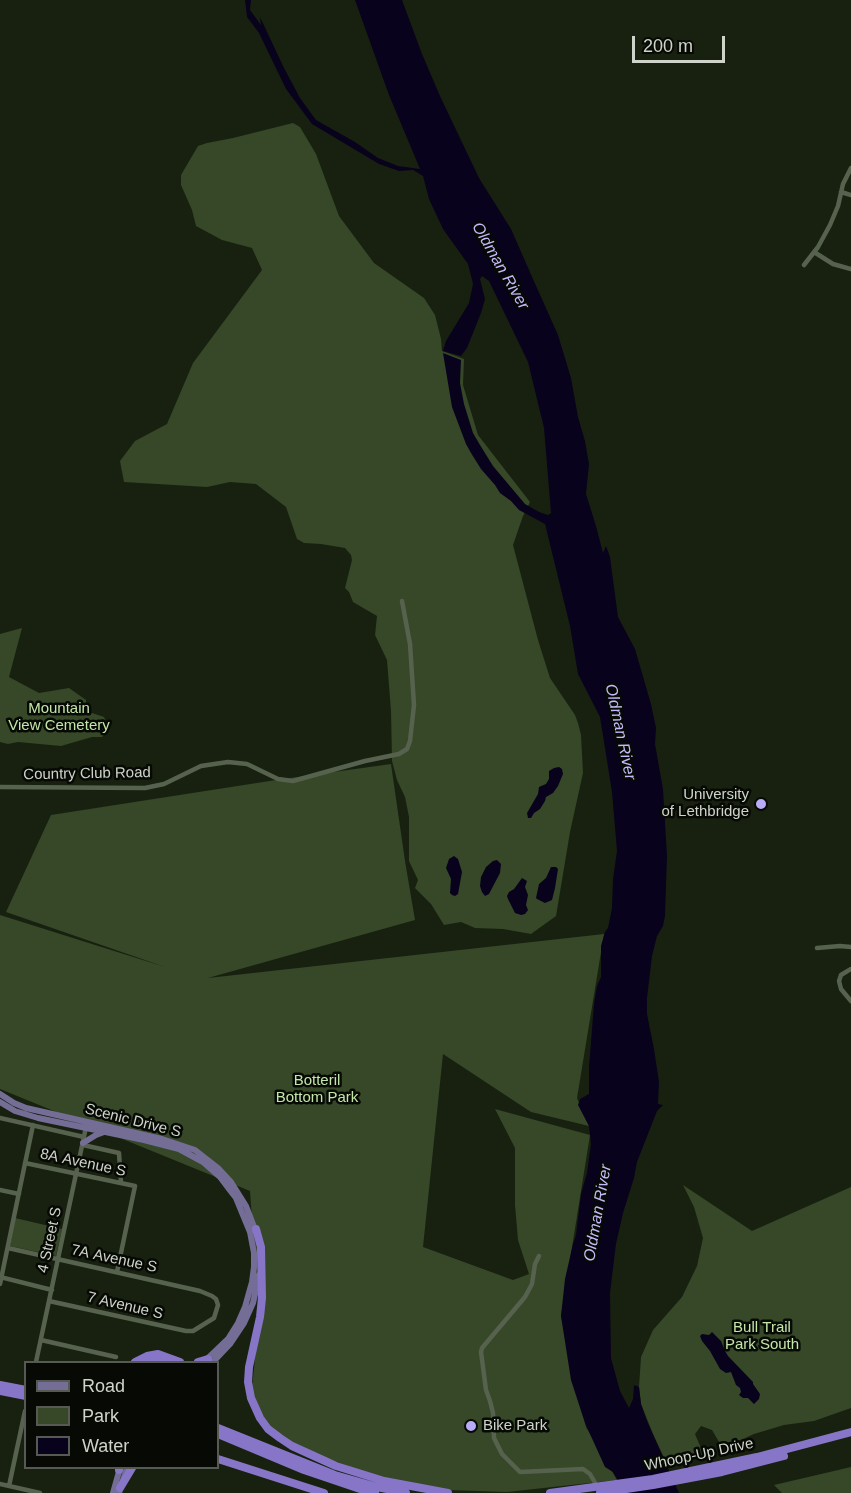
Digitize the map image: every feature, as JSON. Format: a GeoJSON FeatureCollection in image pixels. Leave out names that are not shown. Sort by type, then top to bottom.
{"type":"FeatureCollection","features":[{"type":"Feature","properties":{"kind":"highway"},"geometry":{"type":"LineString","coordinates":[[256,1229],[261,1247],[262,1298],[248,1382],[251,1398],[268,1429],[319,1459],[384,1481],[448,1493]]}},
{"type":"Feature","properties":{"kind":"highway"},"geometry":{"type":"LineString","coordinates":[[138,1361],[158,1354],[169,1361]]}},
{"type":"Feature","properties":{"kind":"highway"},"geometry":{"type":"LineString","coordinates":[[152,1361],[169,1361]]}},
{"type":"Feature","properties":{"kind":"highway"},"geometry":{"type":"LineString","coordinates":[[0,1385],[24,1391]]}},
{"type":"Feature","properties":{"kind":"highway"},"geometry":{"type":"LineString","coordinates":[[0,1391],[24,1391]]}},
{"type":"Feature","properties":{"kind":"highway"},"geometry":{"type":"LineString","coordinates":[[219,1430],[304,1470],[375,1493]]}},
{"type":"Feature","properties":{"kind":"highway"},"geometry":{"type":"LineString","coordinates":[[219,1430],[335,1475],[406,1493]]}},
{"type":"Feature","properties":{"kind":"highway","name":"Whoop-Up Drive"},"geometry":{"type":"LineString","coordinates":[[600,1493],[653,1485],[851,1434]]}},
{"type":"Feature","properties":{"kind":"highway"},"geometry":{"type":"LineString","coordinates":[[219,1459],[324,1493]]}},
{"type":"Feature","properties":{"kind":"highway","name":"Whoop-Up Drive"},"geometry":{"type":"LineString","coordinates":[[550,1493],[720,1468]]}},
{"type":"Feature","properties":{"kind":"highway"},"geometry":{"type":"LineString","coordinates":[[118,1491],[131,1469]]}},
{"type":"Feature","properties":{"kind":"main road","name":"Scenic Drive S"},"geometry":{"type":"LineString","coordinates":[[0,1094],[26,1108],[104,1132],[179,1149],[195,1157],[229,1189],[236,1198],[252,1238],[254,1267],[249,1295],[238,1323],[228,1339],[208,1361]]}},
{"type":"Feature","properties":{"kind":"main road","name":"Scenic Drive S"},"geometry":{"type":"LineString","coordinates":[[0,1102],[23,1114],[162,1139],[195,1150],[218,1168],[231,1182],[246,1206],[256,1229],[260,1266],[258,1284],[249,1314],[238,1333],[230,1344],[208,1361]]}},
{"type":"Feature","properties":{"kind":"main road"},"geometry":{"type":"LineString","coordinates":[[83,1142],[104,1132]]}},
{"type":"Feature","properties":{"kind":"main road"},"geometry":{"type":"LineString","coordinates":[[118,1491],[121,1469]]}},
{"type":"Feature","properties":{"kind":"street"},"geometry":{"type":"LineString","coordinates":[[804,266],[826,234],[851,168]]}},
{"type":"Feature","properties":{"kind":"street"},"geometry":{"type":"LineString","coordinates":[[841,192],[851,195]]}},
{"type":"Feature","properties":{"kind":"street"},"geometry":{"type":"LineString","coordinates":[[814,252],[833,264],[851,269]]}},
{"type":"Feature","properties":{"kind":"street","name":"Country Club Road"},"geometry":{"type":"LineString","coordinates":[[0,787],[145,788],[164,784],[197,767],[228,762],[247,764],[278,779],[293,781],[365,760],[401,753],[407,749],[410,741],[414,705],[410,644],[402,601]]}},
{"type":"Feature","properties":{"kind":"street"},"geometry":{"type":"LineString","coordinates":[[817,948],[851,947]]}},
{"type":"Feature","properties":{"kind":"street"},"geometry":{"type":"LineString","coordinates":[[851,969],[842,975],[839,984],[851,1001]]}},
{"type":"Feature","properties":{"kind":"street"},"geometry":{"type":"LineString","coordinates":[[0,1118],[33,1125],[119,1153],[121,1183]]}},
{"type":"Feature","properties":{"kind":"street"},"geometry":{"type":"LineString","coordinates":[[0,1284],[33,1125]]}},
{"type":"Feature","properties":{"kind":"street","name":"4 Street S"},"geometry":{"type":"LineString","coordinates":[[36,1361],[87,1125]]}},
{"type":"Feature","properties":{"kind":"street","name":"8A Avenue S"},"geometry":{"type":"LineString","coordinates":[[25,1163],[135,1186],[117,1272]]}},
{"type":"Feature","properties":{"kind":"street"},"geometry":{"type":"LineString","coordinates":[[0,1190],[19,1194]]}},
{"type":"Feature","properties":{"kind":"street","name":"7A Avenue S"},"geometry":{"type":"LineString","coordinates":[[8,1248],[200,1291],[214,1298],[218,1305],[215,1317],[196,1329]]}},
{"type":"Feature","properties":{"kind":"street"},"geometry":{"type":"LineString","coordinates":[[539,1256],[535,1264],[532,1284],[525,1297],[480,1352],[486,1390],[493,1413],[494,1438],[502,1454],[520,1472],[583,1469],[591,1476],[600,1493]]}},
{"type":"Feature","properties":{"kind":"street"},"geometry":{"type":"LineString","coordinates":[[1,1278],[52,1290]]}},
{"type":"Feature","properties":{"kind":"street","name":"7 Avenue S"},"geometry":{"type":"LineString","coordinates":[[49,1300],[182,1331],[196,1329]]}},
{"type":"Feature","properties":{"kind":"street"},"geometry":{"type":"LineString","coordinates":[[41,1340],[116,1357]]}},
{"type":"Feature","properties":{"kind":"street"},"geometry":{"type":"LineString","coordinates":[[9,1486],[24,1416]]}},
{"type":"Feature","properties":{"kind":"street"},"geometry":{"type":"LineString","coordinates":[[0,1484],[39,1493]]}},
{"type":"Feature","properties":{"kind":"green space"},"geometry":{"type":"Polygon","coordinates":[[[293,123],[300,127],[316,154],[339,216],[374,263],[424,298],[435,315],[442,351],[464,359],[463,385],[478,435],[530,502],[513,545],[550,678],[578,723],[583,773],[570,832],[556,916],[531,934],[503,929],[475,928],[461,922],[444,925],[431,904],[415,888],[418,880],[409,861],[409,817],[405,797],[392,761],[387,660],[375,635],[377,616],[353,602],[345,588],[352,560],[345,548],[304,543],[297,539],[286,507],[256,484],[230,482],[207,487],[124,482],[120,461],[135,441],[167,424],[193,363],[262,270],[252,248],[222,240],[196,226],[181,185],[181,175],[198,146],[293,123]]]}},
{"type":"Feature","properties":{"kind":"green space","name":"Mountain View Cemetery"},"geometry":{"type":"Polygon","coordinates":[[[22,628],[9,677],[39,693],[69,688],[86,700],[86,711],[104,717],[108,726],[102,737],[92,737],[61,746],[0,742],[0,634],[22,628]]]}},
{"type":"Feature","properties":{"kind":"green space","name":"Botteril Bottom Park"},"geometry":{"type":"Polygon","coordinates":[[[391,764],[415,920],[208,978],[604,934],[577,1098],[589,1126],[531,1112],[443,1054],[423,1247],[513,1280],[529,1274],[518,1240],[515,1205],[515,1148],[495,1109],[590,1135],[561,1316],[586,1427],[617,1480],[507,1492],[448,1490],[389,1482],[276,1436],[251,1398],[259,1319],[250,1191],[0,1089],[0,915],[165,967],[6,912],[51,815],[391,764]]]}},
{"type":"Feature","properties":{"kind":"green space","name":"Bull Trail Park South"},"geometry":{"type":"Polygon","coordinates":[[[683,1185],[752,1231],[851,1187],[851,1408],[814,1421],[784,1425],[754,1434],[725,1447],[722,1447],[712,1430],[701,1426],[695,1434],[704,1455],[667,1464],[641,1404],[639,1387],[641,1357],[653,1330],[682,1297],[697,1266],[703,1238],[694,1207],[683,1185]]]}},
{"type":"Feature","properties":{"kind":"green space"},"geometry":{"type":"Polygon","coordinates":[[[15,1218],[62,1229],[56,1256],[10,1246],[15,1218]]]}},
{"type":"Feature","properties":{"kind":"green space"},"geometry":{"type":"Polygon","coordinates":[[[851,1467],[851,1493],[782,1493],[774,1485],[851,1467]]]}},
{"type":"Feature","properties":{"kind":"water","name":"Oldman River"},"geometry":{"type":"Polygon","coordinates":[[[245,0],[251,0],[250,10],[261,25],[260,17],[300,98],[316,120],[378,158],[398,166],[420,169],[389,95],[355,0],[402,0],[440,96],[479,178],[511,229],[558,335],[571,378],[589,464],[586,494],[603,553],[606,546],[610,557],[618,617],[635,649],[656,728],[655,744],[663,789],[667,856],[665,916],[652,956],[647,998],[647,1014],[659,1082],[658,1104],[663,1105],[657,1111],[637,1162],[616,1244],[610,1293],[611,1358],[620,1391],[629,1408],[633,1399],[634,1385],[639,1387],[641,1404],[647,1421],[679,1493],[625,1493],[613,1472],[605,1467],[585,1423],[571,1380],[561,1316],[565,1279],[576,1235],[591,1144],[589,1126],[578,1105],[580,1099],[589,1094],[594,1004],[601,977],[601,946],[612,908],[617,851],[612,792],[600,717],[578,674],[570,626],[545,524],[519,510],[500,493],[471,453],[452,407],[443,353],[461,360],[460,383],[464,404],[473,433],[493,466],[525,504],[548,515],[551,513],[544,428],[528,362],[489,281],[482,276],[480,279],[485,299],[467,348],[461,356],[443,351],[446,341],[469,303],[473,284],[468,264],[443,229],[429,199],[423,176],[413,170],[399,171],[379,164],[312,124],[286,89],[259,33],[247,17],[245,0]]]}},
{"type":"Feature","properties":{"kind":"water"},"geometry":{"type":"Polygon","coordinates":[[[559,767],[563,774],[558,786],[546,797],[540,809],[528,818],[527,813],[538,794],[539,787],[546,784],[549,771],[559,767]]]}},
{"type":"Feature","properties":{"kind":"water"},"geometry":{"type":"Polygon","coordinates":[[[454,856],[458,859],[462,872],[458,894],[455,896],[450,893],[451,879],[446,868],[449,859],[454,856]]]}},
{"type":"Feature","properties":{"kind":"water"},"geometry":{"type":"Polygon","coordinates":[[[497,860],[501,864],[500,873],[489,894],[485,896],[480,886],[481,877],[486,867],[497,860]]]}},
{"type":"Feature","properties":{"kind":"water"},"geometry":{"type":"Polygon","coordinates":[[[551,867],[558,869],[555,888],[552,900],[545,903],[536,898],[539,884],[546,878],[551,867]]]}},
{"type":"Feature","properties":{"kind":"water"},"geometry":{"type":"Polygon","coordinates":[[[522,878],[527,881],[525,887],[528,895],[526,905],[528,910],[521,915],[515,913],[507,896],[522,878]]]}},
{"type":"Feature","properties":{"kind":"water"},"geometry":{"type":"Polygon","coordinates":[[[712,1332],[721,1341],[728,1356],[753,1382],[760,1394],[754,1404],[748,1398],[739,1395],[740,1388],[736,1385],[731,1372],[726,1373],[720,1369],[702,1341],[700,1336],[702,1334],[709,1335],[712,1332]]]}},
{"type":"Feature","properties":{"kind":"place","name":"University of Lethbridge"},"geometry":{"type":"Point","coordinates":[761,804]}},
{"type":"Feature","properties":{"kind":"place","name":"Bike Park"},"geometry":{"type":"Point","coordinates":[471,1426]}}]}
